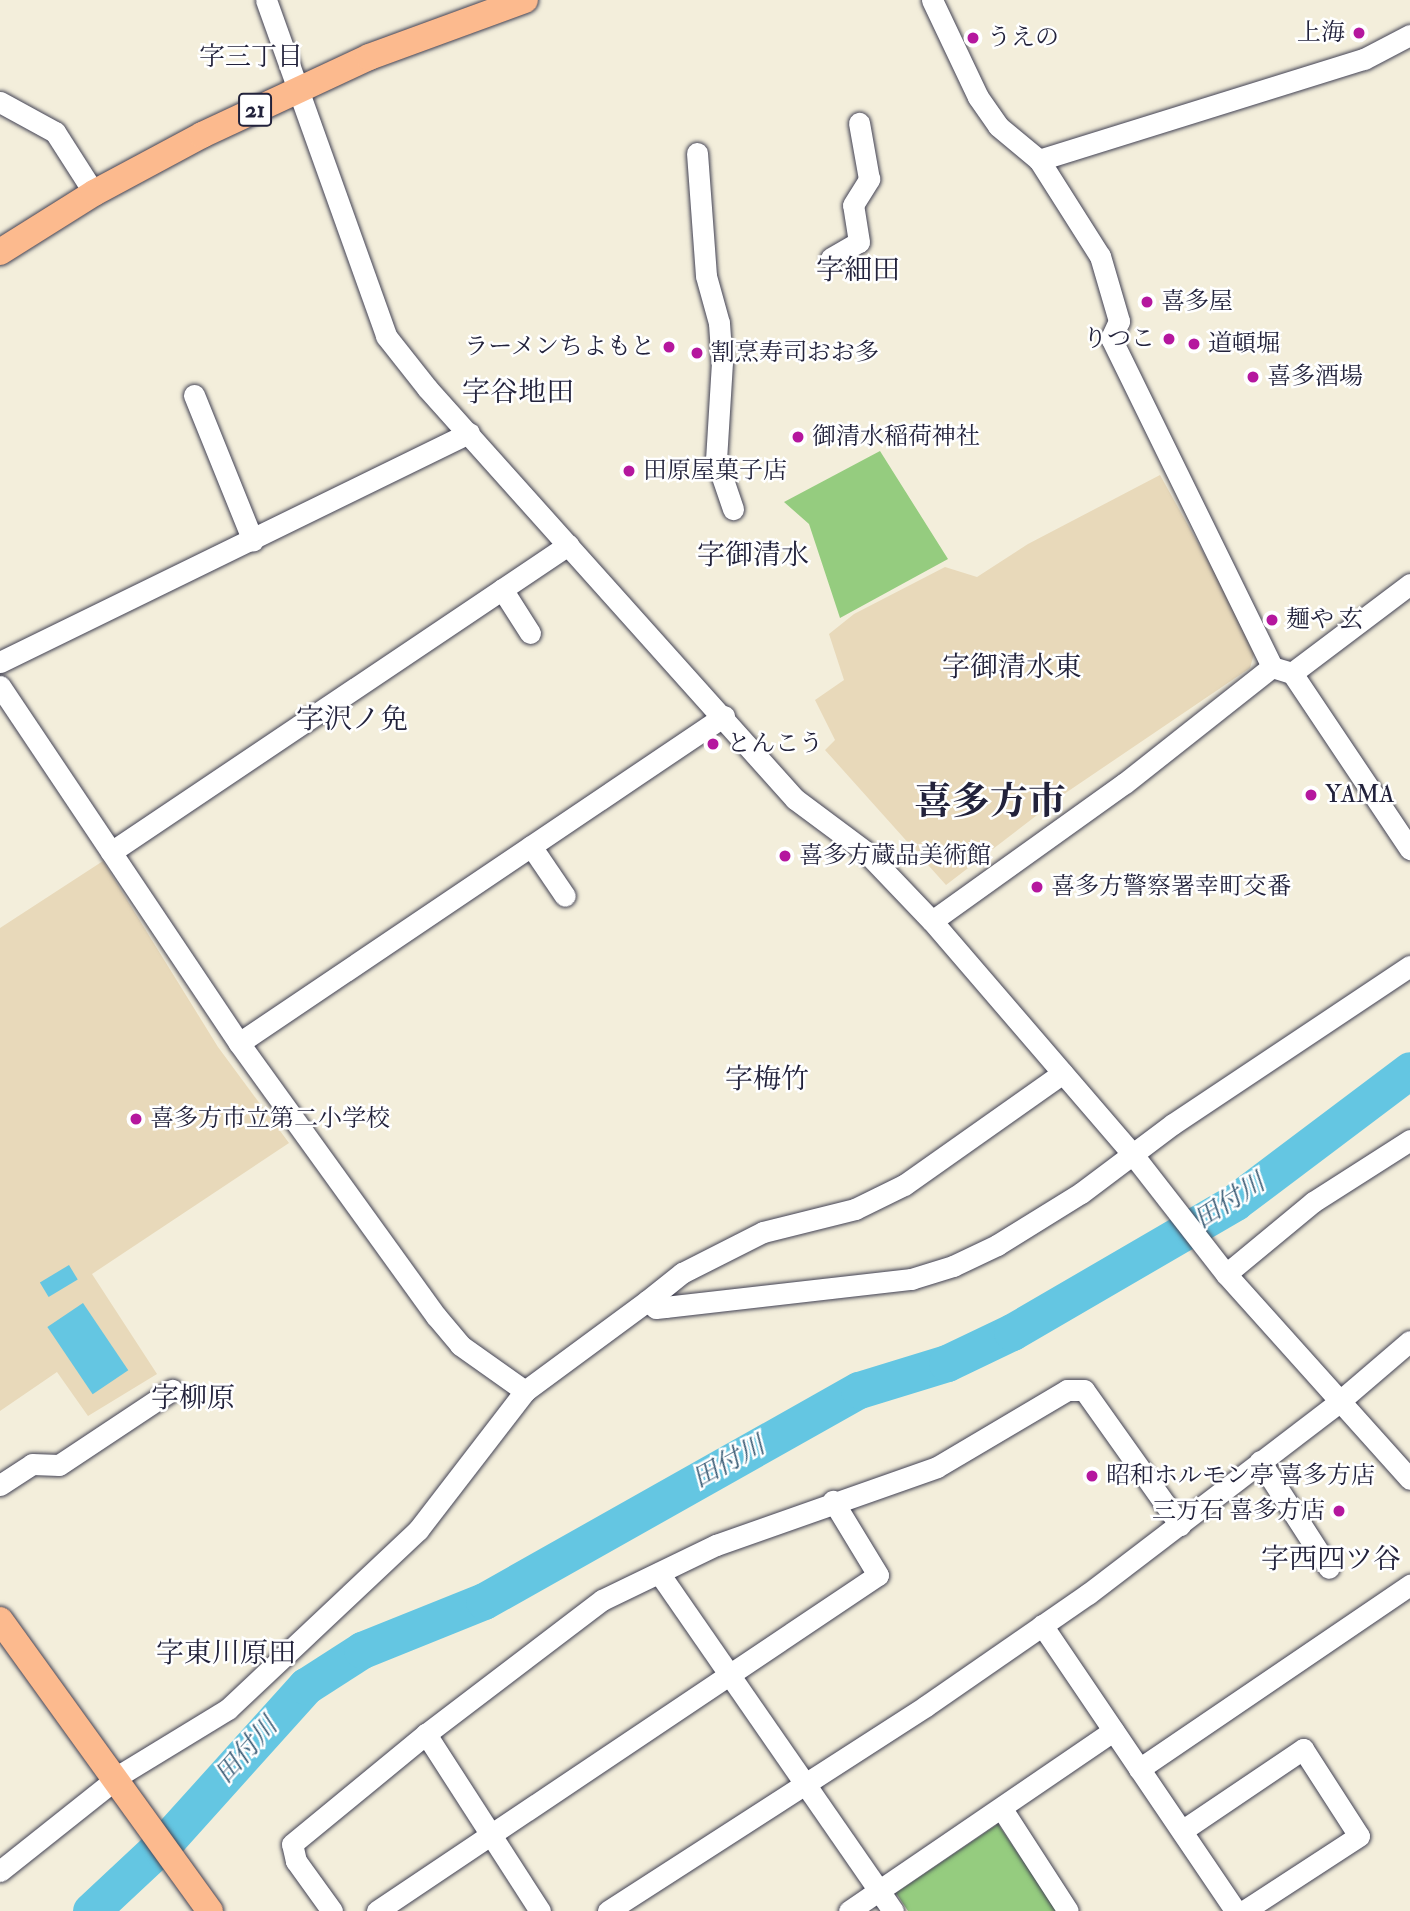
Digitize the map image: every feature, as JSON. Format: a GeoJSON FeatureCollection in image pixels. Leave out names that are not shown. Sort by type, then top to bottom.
{"type":"FeatureCollection","features":[{"type":"Feature","properties":{"kind":"main road","name":"21"},"geometry":{"type":"LineString","coordinates":[[0,252],[94,192],[300,90],[369,57],[525,0]]}},
{"type":"Feature","properties":{"kind":"main road"},"geometry":{"type":"LineString","coordinates":[[4,1634],[202,1902]]}},
{"type":"Feature","properties":{"kind":"street"},"geometry":{"type":"LineString","coordinates":[[266,0],[300,90],[369,300],[386,336],[795,799],[866,852],[932,921],[1134,1156],[1226,1274],[1410,1479]]}},
{"type":"Feature","properties":{"kind":"street"},"geometry":{"type":"LineString","coordinates":[[932,0],[978,97],[999,125],[1039,160],[1100,256],[1119,321],[1111,338],[1282,670],[1410,849]]}},
{"type":"Feature","properties":{"kind":"street"},"geometry":{"type":"LineString","coordinates":[[1039,160],[1364,59],[1410,35]]}},
{"type":"Feature","properties":{"kind":"street"},"geometry":{"type":"LineString","coordinates":[[0,102],[55,132],[94,192]]}},
{"type":"Feature","properties":{"kind":"street"},"geometry":{"type":"LineString","coordinates":[[831,258],[859,242],[853,205],[869,179],[859,123]]}},
{"type":"Feature","properties":{"kind":"street"},"geometry":{"type":"LineString","coordinates":[[697,153],[706,276],[719,323],[722,362],[716,459],[733,509]]}},
{"type":"Feature","properties":{"kind":"street"},"geometry":{"type":"LineString","coordinates":[[194,395],[253,541]]}},
{"type":"Feature","properties":{"kind":"street"},"geometry":{"type":"LineString","coordinates":[[0,662],[253,541],[469,433]]}},
{"type":"Feature","properties":{"kind":"street"},"geometry":{"type":"LineString","coordinates":[[111,852],[568,545]]}},
{"type":"Feature","properties":{"kind":"street"},"geometry":{"type":"LineString","coordinates":[[932,921],[1282,670],[1410,584]]}},
{"type":"Feature","properties":{"kind":"street"},"geometry":{"type":"LineString","coordinates":[[502,589],[530,633]]}},
{"type":"Feature","properties":{"kind":"street"},"geometry":{"type":"LineString","coordinates":[[0,686],[239,1043],[460,1345],[525,1391]]}},
{"type":"Feature","properties":{"kind":"street"},"geometry":{"type":"LineString","coordinates":[[239,1043],[724,716]]}},
{"type":"Feature","properties":{"kind":"street"},"geometry":{"type":"LineString","coordinates":[[531,846],[565,896]]}},
{"type":"Feature","properties":{"kind":"street"},"geometry":{"type":"LineString","coordinates":[[647,1301],[656,1308],[911,1279],[997,1245],[1134,1156],[1173,1124],[1410,966]]}},
{"type":"Feature","properties":{"kind":"street"},"geometry":{"type":"LineString","coordinates":[[0,1871],[114,1780],[215,1719],[243,1696],[418,1530],[525,1391],[682,1273],[763,1232],[855,1209],[904,1185],[1063,1073]]}},
{"type":"Feature","properties":{"kind":"street"},"geometry":{"type":"LineString","coordinates":[[1226,1274],[1313,1202],[1410,1140]]}},
{"type":"Feature","properties":{"kind":"street"},"geometry":{"type":"LineString","coordinates":[[608,1911],[804,1786],[1042,1625],[1180,1525],[1339,1401],[1410,1341]]}},
{"type":"Feature","properties":{"kind":"street"},"geometry":{"type":"LineString","coordinates":[[0,1485],[32,1464],[59,1465],[172,1390]]}},
{"type":"Feature","properties":{"kind":"street"},"geometry":{"type":"LineString","coordinates":[[332,1911],[296,1861],[292,1844],[426,1734],[591,1608],[716,1545],[832,1501],[937,1467],[1067,1390],[1084,1390],[1180,1525]]}},
{"type":"Feature","properties":{"kind":"street"},"geometry":{"type":"LineString","coordinates":[[1260,1461],[1329,1568]]}},
{"type":"Feature","properties":{"kind":"street"},"geometry":{"type":"LineString","coordinates":[[377,1911],[877,1576],[832,1501]]}},
{"type":"Feature","properties":{"kind":"street"},"geometry":{"type":"LineString","coordinates":[[659,1573],[893,1911]]}},
{"type":"Feature","properties":{"kind":"street"},"geometry":{"type":"LineString","coordinates":[[1139,1769],[1410,1585]]}},
{"type":"Feature","properties":{"kind":"street"},"geometry":{"type":"LineString","coordinates":[[1042,1625],[1236,1911]]}},
{"type":"Feature","properties":{"kind":"street"},"geometry":{"type":"LineString","coordinates":[[849,1911],[1113,1731]]}},
{"type":"Feature","properties":{"kind":"street"},"geometry":{"type":"LineString","coordinates":[[426,1734],[540,1911]]}},
{"type":"Feature","properties":{"kind":"street"},"geometry":{"type":"LineString","coordinates":[[1183,1830],[1303,1749],[1359,1836],[1272,1904],[1244,1911]]}},
{"type":"Feature","properties":{"kind":"street"},"geometry":{"type":"LineString","coordinates":[[1002,1809],[1068,1911]]}},
{"type":"Feature","properties":{"kind":"shaded area"},"geometry":{"type":"Polygon","coordinates":[[[1160,475],[1256,647],[1250,668],[1067,792],[946,885],[825,750],[835,740],[815,700],[844,680],[829,634],[854,614],[945,567],[977,577],[1028,544],[1160,475]]]}},
{"type":"Feature","properties":{"kind":"shaded area","name":"喜多方市立第二小学校"},"geometry":{"type":"Polygon","coordinates":[[[103,861],[218,1047],[289,1143],[92,1274],[157,1374],[88,1416],[57,1372],[0,1411],[0,928],[103,861]]]}},
{"type":"Feature","properties":{"kind":"green space"},"geometry":{"type":"Polygon","coordinates":[[[880,451],[948,559],[840,618],[809,524],[784,502],[880,451]]]}},
{"type":"Feature","properties":{"kind":"green space"},"geometry":{"type":"Polygon","coordinates":[[[998,1824],[1057,1911],[908,1911],[896,1893],[998,1824]]]}},
{"type":"Feature","properties":{"kind":"water"},"geometry":{"type":"Polygon","coordinates":[[[69,1265],[78,1280],[49,1297],[40,1283],[69,1265]]]}},
{"type":"Feature","properties":{"kind":"water"},"geometry":{"type":"Polygon","coordinates":[[[83,1303],[128,1370],[93,1394],[47,1327],[83,1303]]]}},
{"type":"Feature","properties":{"kind":"waterway","name":"田付川"},"geometry":{"type":"LineString","coordinates":[[91,1911],[169,1838],[306,1686],[362,1650],[484,1601],[859,1390],[947,1363],[1012,1332],[1235,1202],[1410,1070]]}},
{"type":"Feature","properties":{"kind":"place","name":"上海"},"geometry":{"type":"Point","coordinates":[1359,33]}},
{"type":"Feature","properties":{"kind":"place","name":"うえの"},"geometry":{"type":"Point","coordinates":[973,38]}},
{"type":"Feature","properties":{"kind":"place","name":"喜多屋"},"geometry":{"type":"Point","coordinates":[1147,302]}},
{"type":"Feature","properties":{"kind":"place","name":"りつこ"},"geometry":{"type":"Point","coordinates":[1169,339]}},
{"type":"Feature","properties":{"kind":"place","name":"道頓堀"},"geometry":{"type":"Point","coordinates":[1194,344]}},
{"type":"Feature","properties":{"kind":"place","name":"ラーメンちよもと"},"geometry":{"type":"Point","coordinates":[669,347]}},
{"type":"Feature","properties":{"kind":"place","name":"割烹寿司おお多"},"geometry":{"type":"Point","coordinates":[697,353]}},
{"type":"Feature","properties":{"kind":"place","name":"喜多酒場"},"geometry":{"type":"Point","coordinates":[1253,377]}},
{"type":"Feature","properties":{"kind":"place","name":"御清水稲荷神社"},"geometry":{"type":"Point","coordinates":[798,437]}},
{"type":"Feature","properties":{"kind":"place","name":"田原屋菓子店"},"geometry":{"type":"Point","coordinates":[629,471]}},
{"type":"Feature","properties":{"kind":"place","name":"麺や 玄"},"geometry":{"type":"Point","coordinates":[1272,620]}},
{"type":"Feature","properties":{"kind":"place","name":"とんこう"},"geometry":{"type":"Point","coordinates":[713,744]}},
{"type":"Feature","properties":{"kind":"place","name":"YAMA"},"geometry":{"type":"Point","coordinates":[1311,795]}},
{"type":"Feature","properties":{"kind":"place","name":"喜多方蔵品美術館"},"geometry":{"type":"Point","coordinates":[785,856]}},
{"type":"Feature","properties":{"kind":"place","name":"喜多方警察署幸町交番"},"geometry":{"type":"Point","coordinates":[1037,887]}},
{"type":"Feature","properties":{"kind":"place","name":"喜多方市立第二小学校"},"geometry":{"type":"Point","coordinates":[136,1119]}},
{"type":"Feature","properties":{"kind":"place","name":"昭和ホルモン亭 喜多方店"},"geometry":{"type":"Point","coordinates":[1092,1476]}},
{"type":"Feature","properties":{"kind":"place","name":"三万石 喜多方店"},"geometry":{"type":"Point","coordinates":[1339,1511]}},
{"type":"Feature","properties":{"kind":"district","name":"字三丁目"},"geometry":{"type":"Point","coordinates":[251,58]}},
{"type":"Feature","properties":{"kind":"district","name":"字細田"},"geometry":{"type":"Point","coordinates":[858,271]}},
{"type":"Feature","properties":{"kind":"district","name":"字谷地田"},"geometry":{"type":"Point","coordinates":[518,393]}},
{"type":"Feature","properties":{"kind":"district","name":"字御清水"},"geometry":{"type":"Point","coordinates":[753,556]}},
{"type":"Feature","properties":{"kind":"district","name":"字御清水東"},"geometry":{"type":"Point","coordinates":[1012,668]}},
{"type":"Feature","properties":{"kind":"district","name":"字沢ノ免"},"geometry":{"type":"Point","coordinates":[352,720]}},
{"type":"Feature","properties":{"kind":"district","name":"喜多方市"},"geometry":{"type":"Point","coordinates":[990,803]}},
{"type":"Feature","properties":{"kind":"district","name":"字梅竹"},"geometry":{"type":"Point","coordinates":[767,1080]}},
{"type":"Feature","properties":{"kind":"district","name":"字柳原"},"geometry":{"type":"Point","coordinates":[193,1399]}},
{"type":"Feature","properties":{"kind":"district","name":"字西四ツ谷"},"geometry":{"type":"Point","coordinates":[1331,1560]}},
{"type":"Feature","properties":{"kind":"district","name":"字東川原田"},"geometry":{"type":"Point","coordinates":[226,1654]}}]}
